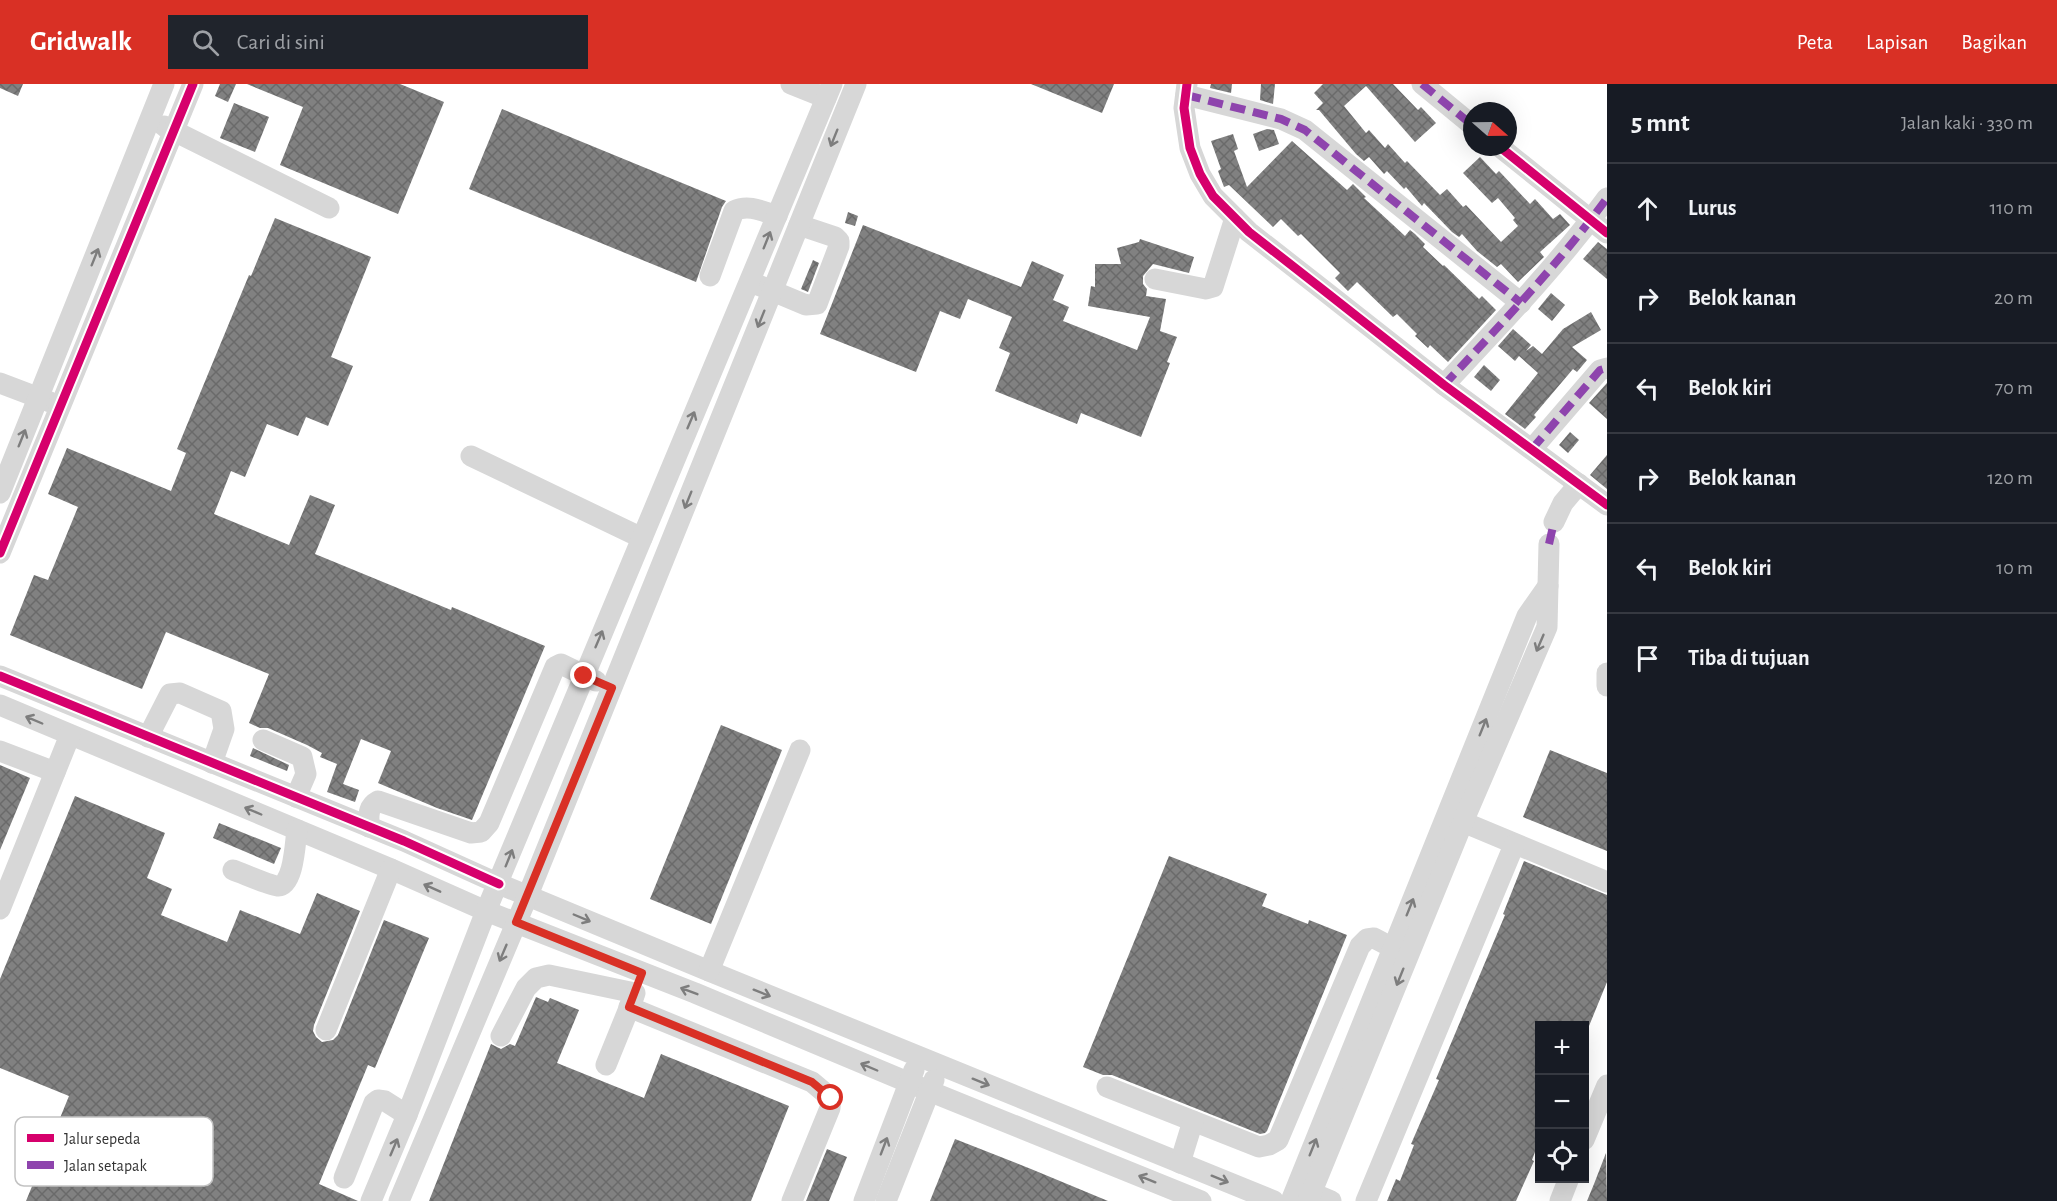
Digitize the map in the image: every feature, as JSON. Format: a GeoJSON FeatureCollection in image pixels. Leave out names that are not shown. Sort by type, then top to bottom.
{"type":"FeatureCollection","features":[{"type":"Feature","properties":{"kind":"street"},"geometry":{"type":"LineString","coordinates":[[0,493],[164,84]]}},
{"type":"Feature","properties":{"kind":"street"},"geometry":{"type":"LineString","coordinates":[[0,553],[193,84]]}},
{"type":"Feature","properties":{"kind":"street"},"geometry":{"type":"LineString","coordinates":[[371,1201],[486,911],[829,91],[792,84]]}},
{"type":"Feature","properties":{"kind":"street"},"geometry":{"type":"LineString","coordinates":[[399,1201],[528,896],[856,84]]}},
{"type":"Feature","properties":{"kind":"street"},"geometry":{"type":"LineString","coordinates":[[1422,84],[1463,118]]}},
{"type":"Feature","properties":{"kind":"street"},"geometry":{"type":"LineString","coordinates":[[1521,303],[1305,130],[1281,119],[1187,89],[1184,108],[1190,148],[1200,174],[1213,196],[1249,232],[1444,385],[1607,505]]}},
{"type":"Feature","properties":{"kind":"street"},"geometry":{"type":"LineString","coordinates":[[150,119],[329,208]]}},
{"type":"Feature","properties":{"kind":"street"},"geometry":{"type":"LineString","coordinates":[[1511,156],[1599,226]]}},
{"type":"Feature","properties":{"kind":"street"},"geometry":{"type":"LineString","coordinates":[[1444,385],[1521,303],[1599,226],[1607,198]]}},
{"type":"Feature","properties":{"kind":"street"},"geometry":{"type":"LineString","coordinates":[[710,276],[734,211],[742,207],[749,207],[777,216]]}},
{"type":"Feature","properties":{"kind":"street"},"geometry":{"type":"LineString","coordinates":[[1155,279],[1206,289],[1213,287],[1235,218]]}},
{"type":"Feature","properties":{"kind":"street"},"geometry":{"type":"LineString","coordinates":[[750,281],[806,304],[817,304],[839,241],[835,237],[799,225]]}},
{"type":"Feature","properties":{"kind":"street"},"geometry":{"type":"LineString","coordinates":[[1532,449],[1600,370],[1607,368]]}},
{"type":"Feature","properties":{"kind":"street"},"geometry":{"type":"LineString","coordinates":[[0,383],[61,406]]}},
{"type":"Feature","properties":{"kind":"street"},"geometry":{"type":"LineString","coordinates":[[471,456],[642,538]]}},
{"type":"Feature","properties":{"kind":"street"},"geometry":{"type":"LineString","coordinates":[[673,463],[699,474]]}},
{"type":"Feature","properties":{"kind":"street"},"geometry":{"type":"LineString","coordinates":[[1554,522],[1563,503],[1579,484]]}},
{"type":"Feature","properties":{"kind":"street"},"geometry":{"type":"LineString","coordinates":[[1317,1199],[1463,822],[1547,627],[1549,544]]}},
{"type":"Feature","properties":{"kind":"street"},"geometry":{"type":"LineString","coordinates":[[1291,1201],[1527,616],[1549,586]]}},
{"type":"Feature","properties":{"kind":"street"},"geometry":{"type":"LineString","coordinates":[[369,827],[369,810],[372,804],[378,801],[471,833],[482,832],[489,823],[555,667],[561,664],[612,688]]}},
{"type":"Feature","properties":{"kind":"street"},"geometry":{"type":"LineString","coordinates":[[1607,673],[1607,686]]}},
{"type":"Feature","properties":{"kind":"street"},"geometry":{"type":"LineString","coordinates":[[0,676],[369,827],[709,971],[1274,1201]]}},
{"type":"Feature","properties":{"kind":"street"},"geometry":{"type":"LineString","coordinates":[[148,737],[170,693],[180,693],[221,711],[224,729],[212,763]]}},
{"type":"Feature","properties":{"kind":"street"},"geometry":{"type":"LineString","coordinates":[[0,705],[516,922],[635,991],[812,1082],[831,1098],[830,1108],[792,1201]]}},
{"type":"Feature","properties":{"kind":"street"},"geometry":{"type":"LineString","coordinates":[[0,909],[70,735]]}},
{"type":"Feature","properties":{"kind":"street"},"geometry":{"type":"LineString","coordinates":[[263,740],[302,757],[306,774],[296,797]]}},
{"type":"Feature","properties":{"kind":"street"},"geometry":{"type":"LineString","coordinates":[[709,971],[800,750]]}},
{"type":"Feature","properties":{"kind":"street"},"geometry":{"type":"LineString","coordinates":[[0,751],[55,772]]}},
{"type":"Feature","properties":{"kind":"street"},"geometry":{"type":"LineString","coordinates":[[1463,822],[1607,882]]}},
{"type":"Feature","properties":{"kind":"street"},"geometry":{"type":"LineString","coordinates":[[233,870],[278,886],[285,883],[291,874],[297,830]]}},
{"type":"Feature","properties":{"kind":"street"},"geometry":{"type":"LineString","coordinates":[[1366,1201],[1514,844]]}},
{"type":"Feature","properties":{"kind":"street"},"geometry":{"type":"LineString","coordinates":[[326,1030],[391,869]]}},
{"type":"Feature","properties":{"kind":"street"},"geometry":{"type":"LineString","coordinates":[[1107,1087],[1258,1147],[1269,1145],[1278,1140],[1360,946],[1367,939],[1374,938],[1393,948]]}},
{"type":"Feature","properties":{"kind":"street"},"geometry":{"type":"LineString","coordinates":[[501,1036],[526,988],[536,978],[549,975],[635,991],[694,993],[929,1092],[1201,1201]]}},
{"type":"Feature","properties":{"kind":"street"},"geometry":{"type":"LineString","coordinates":[[606,1065],[635,991]]}},
{"type":"Feature","properties":{"kind":"street"},"geometry":{"type":"LineString","coordinates":[[864,1201],[920,1057]]}},
{"type":"Feature","properties":{"kind":"street"},"geometry":{"type":"LineString","coordinates":[[886,1201],[940,1065]]}},
{"type":"Feature","properties":{"kind":"street"},"geometry":{"type":"LineString","coordinates":[[1589,1129],[1607,1085]]}},
{"type":"Feature","properties":{"kind":"street"},"geometry":{"type":"LineString","coordinates":[[345,1178],[374,1103],[378,1100],[385,1101],[407,1115]]}},
{"type":"Feature","properties":{"kind":"street"},"geometry":{"type":"LineString","coordinates":[[1180,1163],[1193,1121]]}},
{"type":"Feature","properties":{"kind":"street"},"geometry":{"type":"LineString","coordinates":[[1560,1201],[1567,1183]]}},
{"type":"Feature","properties":{"kind":"building"},"geometry":{"type":"Polygon","coordinates":[[[0,84],[23,84],[18,96],[0,88],[0,84]]]}},
{"type":"Feature","properties":{"kind":"building"},"geometry":{"type":"Polygon","coordinates":[[[220,84],[236,84],[228,102],[215,96],[220,84]]]}},
{"type":"Feature","properties":{"kind":"building"},"geometry":{"type":"Polygon","coordinates":[[[247,84],[400,84],[444,102],[398,214],[280,165],[303,107],[247,84]]]}},
{"type":"Feature","properties":{"kind":"building"},"geometry":{"type":"Polygon","coordinates":[[[1031,84],[1114,84],[1102,113],[1031,84]]]}},
{"type":"Feature","properties":{"kind":"building"},"geometry":{"type":"Polygon","coordinates":[[[1211,84],[1232,84],[1231,93],[1210,88],[1211,84]]]}},
{"type":"Feature","properties":{"kind":"building"},"geometry":{"type":"Polygon","coordinates":[[[1261,84],[1275,84],[1273,104],[1260,100],[1261,84]]]}},
{"type":"Feature","properties":{"kind":"building"},"geometry":{"type":"Polygon","coordinates":[[[1323,84],[1393,84],[1418,110],[1421,107],[1436,123],[1415,142],[1366,86],[1344,106],[1366,133],[1369,130],[1385,148],[1388,144],[1440,195],[1447,189],[1463,207],[1466,205],[1501,242],[1518,226],[1513,220],[1515,218],[1498,198],[1492,203],[1463,173],[1480,157],[1496,174],[1499,171],[1530,204],[1535,199],[1553,219],[1560,214],[1570,225],[1540,252],[1544,257],[1518,282],[1501,264],[1497,267],[1477,251],[1462,234],[1459,237],[1452,232],[1424,203],[1422,206],[1406,187],[1404,189],[1387,171],[1384,174],[1369,157],[1364,161],[1356,154],[1319,110],[1316,110],[1323,103],[1314,93],[1323,84]]]}},
{"type":"Feature","properties":{"kind":"building"},"geometry":{"type":"Polygon","coordinates":[[[234,103],[269,117],[255,152],[220,138],[234,103]]]}},
{"type":"Feature","properties":{"kind":"building"},"geometry":{"type":"Polygon","coordinates":[[[502,109],[726,201],[696,282],[469,189],[502,109]]]}},
{"type":"Feature","properties":{"kind":"building"},"geometry":{"type":"Polygon","coordinates":[[[1267,129],[1274,130],[1279,144],[1259,151],[1253,134],[1267,129]]]}},
{"type":"Feature","properties":{"kind":"building"},"geometry":{"type":"Polygon","coordinates":[[[1233,134],[1238,149],[1234,151],[1247,187],[1292,141],[1347,190],[1353,184],[1366,197],[1364,198],[1405,236],[1410,230],[1415,234],[1425,244],[1423,247],[1443,266],[1479,299],[1482,296],[1496,310],[1448,362],[1430,345],[1428,348],[1397,314],[1393,317],[1357,282],[1348,291],[1335,278],[1340,273],[1301,234],[1298,236],[1281,219],[1273,227],[1229,185],[1224,187],[1218,171],[1221,169],[1211,141],[1233,134]]]}},
{"type":"Feature","properties":{"kind":"building"},"geometry":{"type":"Polygon","coordinates":[[[848,212],[858,216],[855,226],[845,223],[848,212]]]}},
{"type":"Feature","properties":{"kind":"building"},"geometry":{"type":"Polygon","coordinates":[[[275,218],[371,257],[331,357],[353,366],[328,426],[306,417],[298,436],[267,424],[245,477],[231,471],[214,514],[289,545],[310,495],[335,505],[315,554],[545,646],[472,820],[378,783],[391,751],[361,739],[343,784],[359,790],[355,802],[327,792],[337,764],[320,757],[322,753],[307,745],[268,728],[260,728],[249,723],[269,674],[166,632],[142,689],[10,635],[34,575],[48,580],[78,507],[48,494],[67,448],[171,491],[186,453],[177,449],[275,218]]]}},
{"type":"Feature","properties":{"kind":"building"},"geometry":{"type":"Polygon","coordinates":[[[863,225],[1021,287],[1032,261],[1064,275],[1053,300],[1069,307],[1063,321],[1137,350],[1150,317],[1088,306],[1091,286],[1095,287],[1095,264],[1121,264],[1117,248],[1139,242],[1140,239],[1194,257],[1189,273],[1153,264],[1143,276],[1143,284],[1147,289],[1146,296],[1166,299],[1160,331],[1177,337],[1167,362],[1170,363],[1141,437],[1081,413],[1077,424],[995,391],[1010,353],[999,348],[1012,317],[968,299],[960,319],[940,311],[916,372],[820,334],[863,225]]]}},
{"type":"Feature","properties":{"kind":"building"},"geometry":{"type":"Polygon","coordinates":[[[1598,242],[1607,249],[1607,279],[1583,259],[1598,242]]]}},
{"type":"Feature","properties":{"kind":"building"},"geometry":{"type":"Polygon","coordinates":[[[813,260],[819,263],[808,292],[801,289],[813,260]]]}},
{"type":"Feature","properties":{"kind":"building"},"geometry":{"type":"Polygon","coordinates":[[[1551,293],[1565,305],[1552,321],[1538,309],[1551,293]]]}},
{"type":"Feature","properties":{"kind":"building"},"geometry":{"type":"Polygon","coordinates":[[[1591,312],[1601,330],[1572,347],[1587,360],[1577,372],[1573,369],[1525,429],[1505,414],[1538,373],[1519,356],[1515,361],[1498,346],[1513,329],[1531,345],[1526,351],[1533,346],[1542,354],[1563,329],[1591,312]]]}},
{"type":"Feature","properties":{"kind":"building"},"geometry":{"type":"Polygon","coordinates":[[[1484,365],[1500,380],[1491,391],[1474,377],[1484,365]]]}},
{"type":"Feature","properties":{"kind":"building"},"geometry":{"type":"Polygon","coordinates":[[[1607,383],[1607,419],[1589,403],[1607,383]]]}},
{"type":"Feature","properties":{"kind":"building"},"geometry":{"type":"Polygon","coordinates":[[[1570,432],[1579,440],[1568,453],[1559,445],[1570,432]]]}},
{"type":"Feature","properties":{"kind":"building"},"geometry":{"type":"Polygon","coordinates":[[[1607,455],[1607,489],[1590,475],[1607,455]]]}},
{"type":"Feature","properties":{"kind":"building"},"geometry":{"type":"Polygon","coordinates":[[[721,725],[782,750],[711,924],[650,899],[721,725]]]}},
{"type":"Feature","properties":{"kind":"building"},"geometry":{"type":"Polygon","coordinates":[[[253,748],[289,765],[287,771],[250,756],[253,748]]]}},
{"type":"Feature","properties":{"kind":"building"},"geometry":{"type":"Polygon","coordinates":[[[1550,750],[1607,773],[1607,851],[1523,817],[1550,750]]]}},
{"type":"Feature","properties":{"kind":"building"},"geometry":{"type":"Polygon","coordinates":[[[0,765],[30,778],[0,850],[0,765]]]}},
{"type":"Feature","properties":{"kind":"building"},"geometry":{"type":"Polygon","coordinates":[[[75,796],[165,833],[147,878],[172,889],[161,915],[227,942],[240,910],[300,934],[317,893],[360,911],[314,1025],[313,1031],[322,1042],[333,1040],[338,1035],[384,920],[429,938],[375,1068],[368,1065],[319,1184],[358,1201],[26,1201],[32,1186],[213,1186],[213,1117],[60,1117],[69,1096],[0,1068],[0,979],[75,796]]]}},
{"type":"Feature","properties":{"kind":"building"},"geometry":{"type":"Polygon","coordinates":[[[219,823],[281,848],[274,864],[213,838],[219,823]]]}},
{"type":"Feature","properties":{"kind":"building"},"geometry":{"type":"Polygon","coordinates":[[[1169,856],[1267,894],[1262,906],[1308,924],[1309,920],[1347,935],[1265,1133],[1260,1134],[1112,1075],[1103,1075],[1083,1067],[1169,856]]]}},
{"type":"Feature","properties":{"kind":"building"},"geometry":{"type":"Polygon","coordinates":[[[1524,861],[1607,895],[1607,982],[1589,1026],[1589,1021],[1535,1021],[1535,1152],[1532,1160],[1534,1161],[1516,1201],[1387,1201],[1396,1179],[1400,1181],[1414,1145],[1411,1144],[1439,1080],[1436,1079],[1505,915],[1503,914],[1524,861]]]}},
{"type":"Feature","properties":{"kind":"building"},"geometry":{"type":"Polygon","coordinates":[[[536,997],[548,1002],[550,998],[579,1010],[557,1063],[644,1098],[661,1054],[789,1106],[751,1201],[429,1201],[491,1044],[501,1049],[510,1044],[515,1046],[536,997]]]}},
{"type":"Feature","properties":{"kind":"building"},"geometry":{"type":"Polygon","coordinates":[[[955,1139],[1031,1169],[1108,1201],[930,1201],[955,1139]]]}},
{"type":"Feature","properties":{"kind":"building"},"geometry":{"type":"Polygon","coordinates":[[[827,1149],[847,1157],[829,1201],[806,1201],[827,1149]]]}},
{"type":"Feature","properties":{"kind":"building"},"geometry":{"type":"Polygon","coordinates":[[[1606,1153],[1607,1201],[1587,1201],[1594,1184],[1606,1153]]]}},
{"type":"Feature","properties":{"kind":"marked path"},"geometry":{"type":"LineString","coordinates":[[1422,84],[1463,118]]}},
{"type":"Feature","properties":{"kind":"marked path"},"geometry":{"type":"LineString","coordinates":[[1186,95],[1281,119],[1305,130],[1521,303]]}},
{"type":"Feature","properties":{"kind":"marked path"},"geometry":{"type":"LineString","coordinates":[[1444,385],[1549,271],[1607,198]]}},
{"type":"Feature","properties":{"kind":"marked path"},"geometry":{"type":"LineString","coordinates":[[1532,449],[1600,370],[1607,368]]}},
{"type":"Feature","properties":{"kind":"marked path"},"geometry":{"type":"LineString","coordinates":[[1549,544],[1554,522]]}},
{"type":"Feature","properties":{"kind":"cycle path"},"geometry":{"type":"LineString","coordinates":[[0,553],[193,84]]}},
{"type":"Feature","properties":{"kind":"cycle path"},"geometry":{"type":"LineString","coordinates":[[1187,84],[1184,108],[1190,148],[1200,174],[1213,196],[1249,232],[1444,385],[1607,505]]}},
{"type":"Feature","properties":{"kind":"cycle path"},"geometry":{"type":"LineString","coordinates":[[1511,156],[1607,233]]}},
{"type":"Feature","properties":{"kind":"cycle path"},"geometry":{"type":"LineString","coordinates":[[0,676],[404,841],[499,884]]}},
{"type":"Feature","properties":{"kind":"route"},"geometry":{"type":"LineString","coordinates":[[584,676],[612,688],[516,922],[642,973],[629,1007],[812,1082],[831,1098]]}}]}
